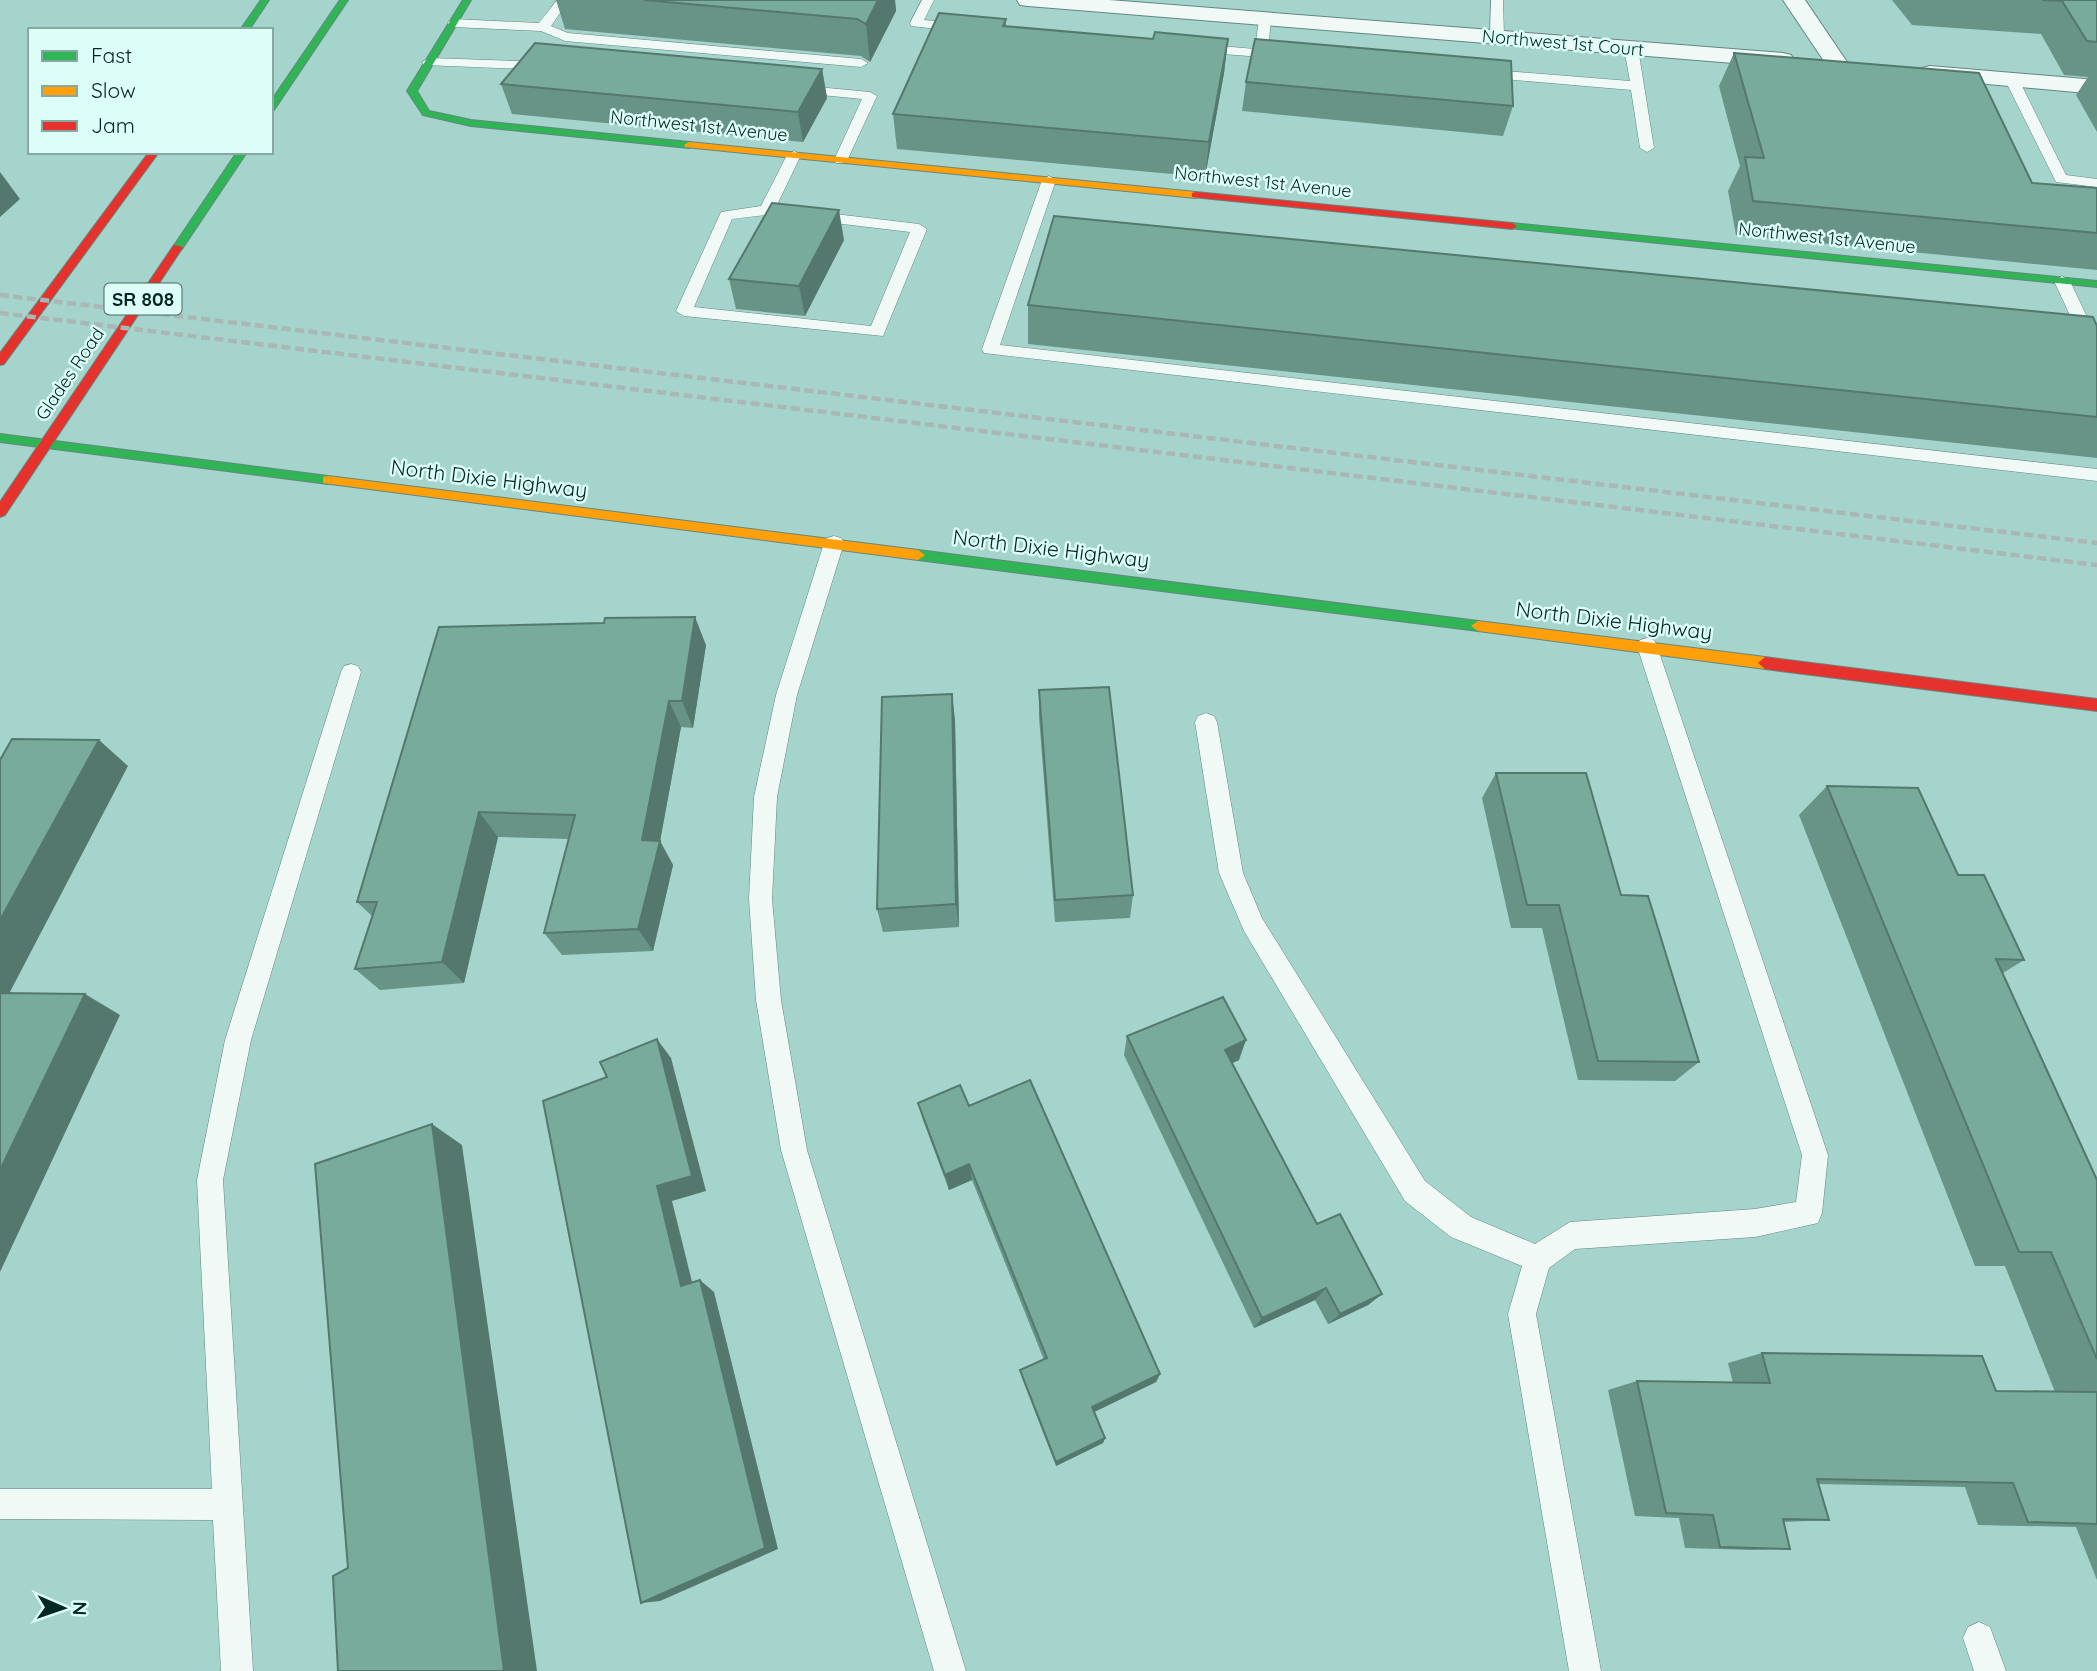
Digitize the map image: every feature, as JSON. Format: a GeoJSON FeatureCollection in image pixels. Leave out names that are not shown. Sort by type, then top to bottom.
{"type":"FeatureCollection","features":[{"type":"Feature","properties":{"kind":"main road"},"geometry":{"type":"LineString","coordinates":[[245,28],[265,0]]}},
{"type":"Feature","properties":{"kind":"main road"},"geometry":{"type":"LineString","coordinates":[[273,105],[344,0]]}},
{"type":"Feature","properties":{"kind":"main road"},"geometry":{"type":"LineString","coordinates":[[429,62],[467,0]]}},
{"type":"Feature","properties":{"kind":"main road","name":"Northwest 1st Avenue"},"geometry":{"type":"LineString","coordinates":[[429,62],[412,91],[426,113],[471,123],[2097,284]]}},
{"type":"Feature","properties":{"kind":"main road"},"geometry":{"type":"LineString","coordinates":[[0,361],[153,154]]}},
{"type":"Feature","properties":{"kind":"main road","name":"Glades Road"},"geometry":{"type":"LineString","coordinates":[[0,512],[241,154]]}},
{"type":"Feature","properties":{"kind":"main road","name":"North Dixie Highway"},"geometry":{"type":"LineString","coordinates":[[0,438],[45,446],[834,543],[2097,705]]}},
{"type":"Feature","properties":{"kind":"street","name":"Northwest 1st Court"},"geometry":{"type":"LineString","coordinates":[[1028,0],[1864,67]]}},
{"type":"Feature","properties":{"kind":"street"},"geometry":{"type":"LineString","coordinates":[[1794,0],[1838,65]]}},
{"type":"Feature","properties":{"kind":"street"},"geometry":{"type":"LineString","coordinates":[[1905,71],[2097,87]]}},
{"type":"Feature","properties":{"kind":"lane"},"geometry":{"type":"LineString","coordinates":[[543,27],[563,0]]}},
{"type":"Feature","properties":{"kind":"lane"},"geometry":{"type":"LineString","coordinates":[[928,0],[916,23],[978,29]]}},
{"type":"Feature","properties":{"kind":"lane"},"geometry":{"type":"LineString","coordinates":[[1497,0],[1497,37]]}},
{"type":"Feature","properties":{"kind":"lane"},"geometry":{"type":"LineString","coordinates":[[1261,54],[1265,19]]}},
{"type":"Feature","properties":{"kind":"lane"},"geometry":{"type":"LineString","coordinates":[[453,23],[543,27],[565,37],[861,63]]}},
{"type":"Feature","properties":{"kind":"lane"},"geometry":{"type":"LineString","coordinates":[[1186,47],[1294,57]]}},
{"type":"Feature","properties":{"kind":"lane"},"geometry":{"type":"LineString","coordinates":[[1631,48],[1647,148]]}},
{"type":"Feature","properties":{"kind":"lane"},"geometry":{"type":"LineString","coordinates":[[429,62],[559,67]]}},
{"type":"Feature","properties":{"kind":"lane"},"geometry":{"type":"LineString","coordinates":[[1469,72],[1637,86]]}},
{"type":"Feature","properties":{"kind":"lane"},"geometry":{"type":"LineString","coordinates":[[2012,80],[2062,179],[2097,183]]}},
{"type":"Feature","properties":{"kind":"lane"},"geometry":{"type":"LineString","coordinates":[[775,87],[870,96],[841,160]]}},
{"type":"Feature","properties":{"kind":"lane"},"geometry":{"type":"LineString","coordinates":[[767,210],[794,155]]}},
{"type":"Feature","properties":{"kind":"lane"},"geometry":{"type":"LineString","coordinates":[[1049,180],[990,349],[2097,475]]}},
{"type":"Feature","properties":{"kind":"lane"},"geometry":{"type":"LineString","coordinates":[[767,210],[919,229],[877,332],[684,311],[726,215],[767,210]]}},
{"type":"Feature","properties":{"kind":"lane"},"geometry":{"type":"LineString","coordinates":[[2062,281],[2097,356]]}},
{"type":"Feature","properties":{"kind":"lane"},"geometry":{"type":"LineString","coordinates":[[834,543],[789,684],[774,749],[765,817],[759,908],[765,985],[777,1071],[794,1150],[950,1671]]}},
{"type":"Feature","properties":{"kind":"lane"},"geometry":{"type":"LineString","coordinates":[[1586,1671],[1522,1314],[1538,1259],[1570,1236],[1755,1223],[1808,1213],[1815,1155],[1647,646]]}},
{"type":"Feature","properties":{"kind":"lane"},"geometry":{"type":"LineString","coordinates":[[237,1671],[210,1180],[238,1040],[351,673]]}},
{"type":"Feature","properties":{"kind":"lane"},"geometry":{"type":"LineString","coordinates":[[1206,722],[1231,873],[1252,924],[1415,1191],[1461,1227],[1538,1259]]}},
{"type":"Feature","properties":{"kind":"lane"},"geometry":{"type":"LineString","coordinates":[[0,1504],[228,1505]]}},
{"type":"Feature","properties":{"kind":"lane"},"geometry":{"type":"LineString","coordinates":[[1979,1638],[1990,1671]]}},
{"type":"Feature","properties":{"kind":"building"},"geometry":{"type":"Polygon","coordinates":[[[644,0],[878,0],[866,24],[857,19],[644,0]]]}},
{"type":"Feature","properties":{"kind":"building"},"geometry":{"type":"Polygon","coordinates":[[[2042,0],[2097,0],[2097,42],[2087,41],[2062,1],[2042,0]]]}},
{"type":"Feature","properties":{"kind":"building"},"geometry":{"type":"Polygon","coordinates":[[[939,13],[1006,19],[1003,26],[1153,39],[1155,32],[1228,39],[1209,142],[893,114],[939,13]]]}},
{"type":"Feature","properties":{"kind":"building"},"geometry":{"type":"Polygon","coordinates":[[[1255,39],[1511,61],[1513,106],[1246,82],[1255,39]]]}},
{"type":"Feature","properties":{"kind":"building"},"geometry":{"type":"Polygon","coordinates":[[[535,43],[822,69],[798,112],[501,84],[535,43]]]}},
{"type":"Feature","properties":{"kind":"building"},"geometry":{"type":"Polygon","coordinates":[[[1734,53],[1979,73],[2032,183],[2097,188],[2097,233],[1753,201],[1745,157],[1764,158],[1734,53]]]}},
{"type":"Feature","properties":{"kind":"building"},"geometry":{"type":"Polygon","coordinates":[[[772,203],[839,210],[799,286],[729,279],[772,203]]]}},
{"type":"Feature","properties":{"kind":"building"},"geometry":{"type":"Polygon","coordinates":[[[1054,216],[2093,317],[2097,326],[2097,417],[1028,305],[1054,216]]]}},
{"type":"Feature","properties":{"kind":"building"},"geometry":{"type":"Polygon","coordinates":[[[695,617],[682,701],[669,701],[642,840],[660,841],[638,929],[544,933],[575,815],[479,812],[442,962],[355,969],[377,902],[357,902],[439,627],[604,623],[605,618],[695,617]]]}},
{"type":"Feature","properties":{"kind":"building"},"geometry":{"type":"Polygon","coordinates":[[[1109,687],[1133,895],[1055,900],[1039,690],[1109,687]]]}},
{"type":"Feature","properties":{"kind":"building"},"geometry":{"type":"Polygon","coordinates":[[[952,694],[956,904],[877,909],[882,697],[952,694]]]}},
{"type":"Feature","properties":{"kind":"building"},"geometry":{"type":"Polygon","coordinates":[[[12,739],[99,740],[0,920],[0,760],[12,739]]]}},
{"type":"Feature","properties":{"kind":"building"},"geometry":{"type":"Polygon","coordinates":[[[1496,773],[1586,773],[1621,895],[1648,896],[1699,1062],[1598,1061],[1559,905],[1527,905],[1496,773]]]}},
{"type":"Feature","properties":{"kind":"building"},"geometry":{"type":"Polygon","coordinates":[[[1827,786],[1918,788],[1958,875],[1984,875],[2024,960],[1996,959],[2097,1180],[2097,1359],[2051,1252],[2019,1252],[1827,786]]]}},
{"type":"Feature","properties":{"kind":"building"},"geometry":{"type":"Polygon","coordinates":[[[0,993],[85,994],[0,1170],[0,993]]]}},
{"type":"Feature","properties":{"kind":"building"},"geometry":{"type":"Polygon","coordinates":[[[1223,997],[1246,1040],[1225,1050],[1317,1224],[1340,1214],[1382,1294],[1340,1314],[1326,1288],[1262,1318],[1127,1036],[1223,997]]]}},
{"type":"Feature","properties":{"kind":"building"},"geometry":{"type":"Polygon","coordinates":[[[657,1039],[692,1176],[657,1186],[681,1286],[700,1280],[765,1548],[641,1603],[543,1101],[607,1077],[600,1062],[657,1039]]]}},
{"type":"Feature","properties":{"kind":"building"},"geometry":{"type":"Polygon","coordinates":[[[1030,1080],[1160,1374],[1092,1407],[1105,1438],[1056,1462],[1020,1370],[1047,1358],[969,1164],[945,1175],[918,1103],[960,1085],[969,1106],[1030,1080]]]}},
{"type":"Feature","properties":{"kind":"building"},"geometry":{"type":"Polygon","coordinates":[[[432,1124],[504,1671],[338,1671],[333,1576],[348,1568],[315,1164],[432,1124]]]}},
{"type":"Feature","properties":{"kind":"building"},"geometry":{"type":"Polygon","coordinates":[[[1762,1353],[1982,1356],[1996,1391],[2097,1392],[2097,1524],[2028,1522],[2013,1483],[1817,1479],[1829,1520],[1783,1519],[1790,1549],[1720,1547],[1713,1515],[1666,1513],[1637,1381],[1770,1383],[1762,1353]]]}},
{"type":"Feature","properties":{"kind":"railway"},"geometry":{"type":"LineString","coordinates":[[0,295],[2097,543]]}},
{"type":"Feature","properties":{"kind":"railway"},"geometry":{"type":"LineString","coordinates":[[0,313],[2097,565]]}},
{"type":"Feature","properties":{"kind":"traffic: fast"},"geometry":{"type":"LineString","coordinates":[[245,28],[265,0]]}},
{"type":"Feature","properties":{"kind":"traffic: fast"},"geometry":{"type":"LineString","coordinates":[[273,105],[344,0]]}},
{"type":"Feature","properties":{"kind":"traffic: fast"},"geometry":{"type":"LineString","coordinates":[[467,0],[412,91],[426,113],[471,123],[689,145]]}},
{"type":"Feature","properties":{"kind":"traffic: fast"},"geometry":{"type":"LineString","coordinates":[[178,247],[241,154]]}},
{"type":"Feature","properties":{"kind":"traffic: fast"},"geometry":{"type":"LineString","coordinates":[[1512,226],[2097,284]]}},
{"type":"Feature","properties":{"kind":"traffic: fast"},"geometry":{"type":"LineString","coordinates":[[0,438],[328,480]]}},
{"type":"Feature","properties":{"kind":"traffic: fast"},"geometry":{"type":"LineString","coordinates":[[918,555],[1478,626]]}},
{"type":"Feature","properties":{"kind":"traffic: slow"},"geometry":{"type":"LineString","coordinates":[[689,145],[1196,195]]}},
{"type":"Feature","properties":{"kind":"traffic: slow"},"geometry":{"type":"LineString","coordinates":[[328,480],[918,555]]}},
{"type":"Feature","properties":{"kind":"traffic: slow"},"geometry":{"type":"LineString","coordinates":[[1478,626],[1765,663]]}},
{"type":"Feature","properties":{"kind":"traffic: jam"},"geometry":{"type":"LineString","coordinates":[[0,361],[153,154]]}},
{"type":"Feature","properties":{"kind":"traffic: jam"},"geometry":{"type":"LineString","coordinates":[[1196,195],[1512,226]]}},
{"type":"Feature","properties":{"kind":"traffic: jam"},"geometry":{"type":"LineString","coordinates":[[0,512],[178,247]]}},
{"type":"Feature","properties":{"kind":"traffic: jam"},"geometry":{"type":"LineString","coordinates":[[1765,663],[2097,705]]}}]}
